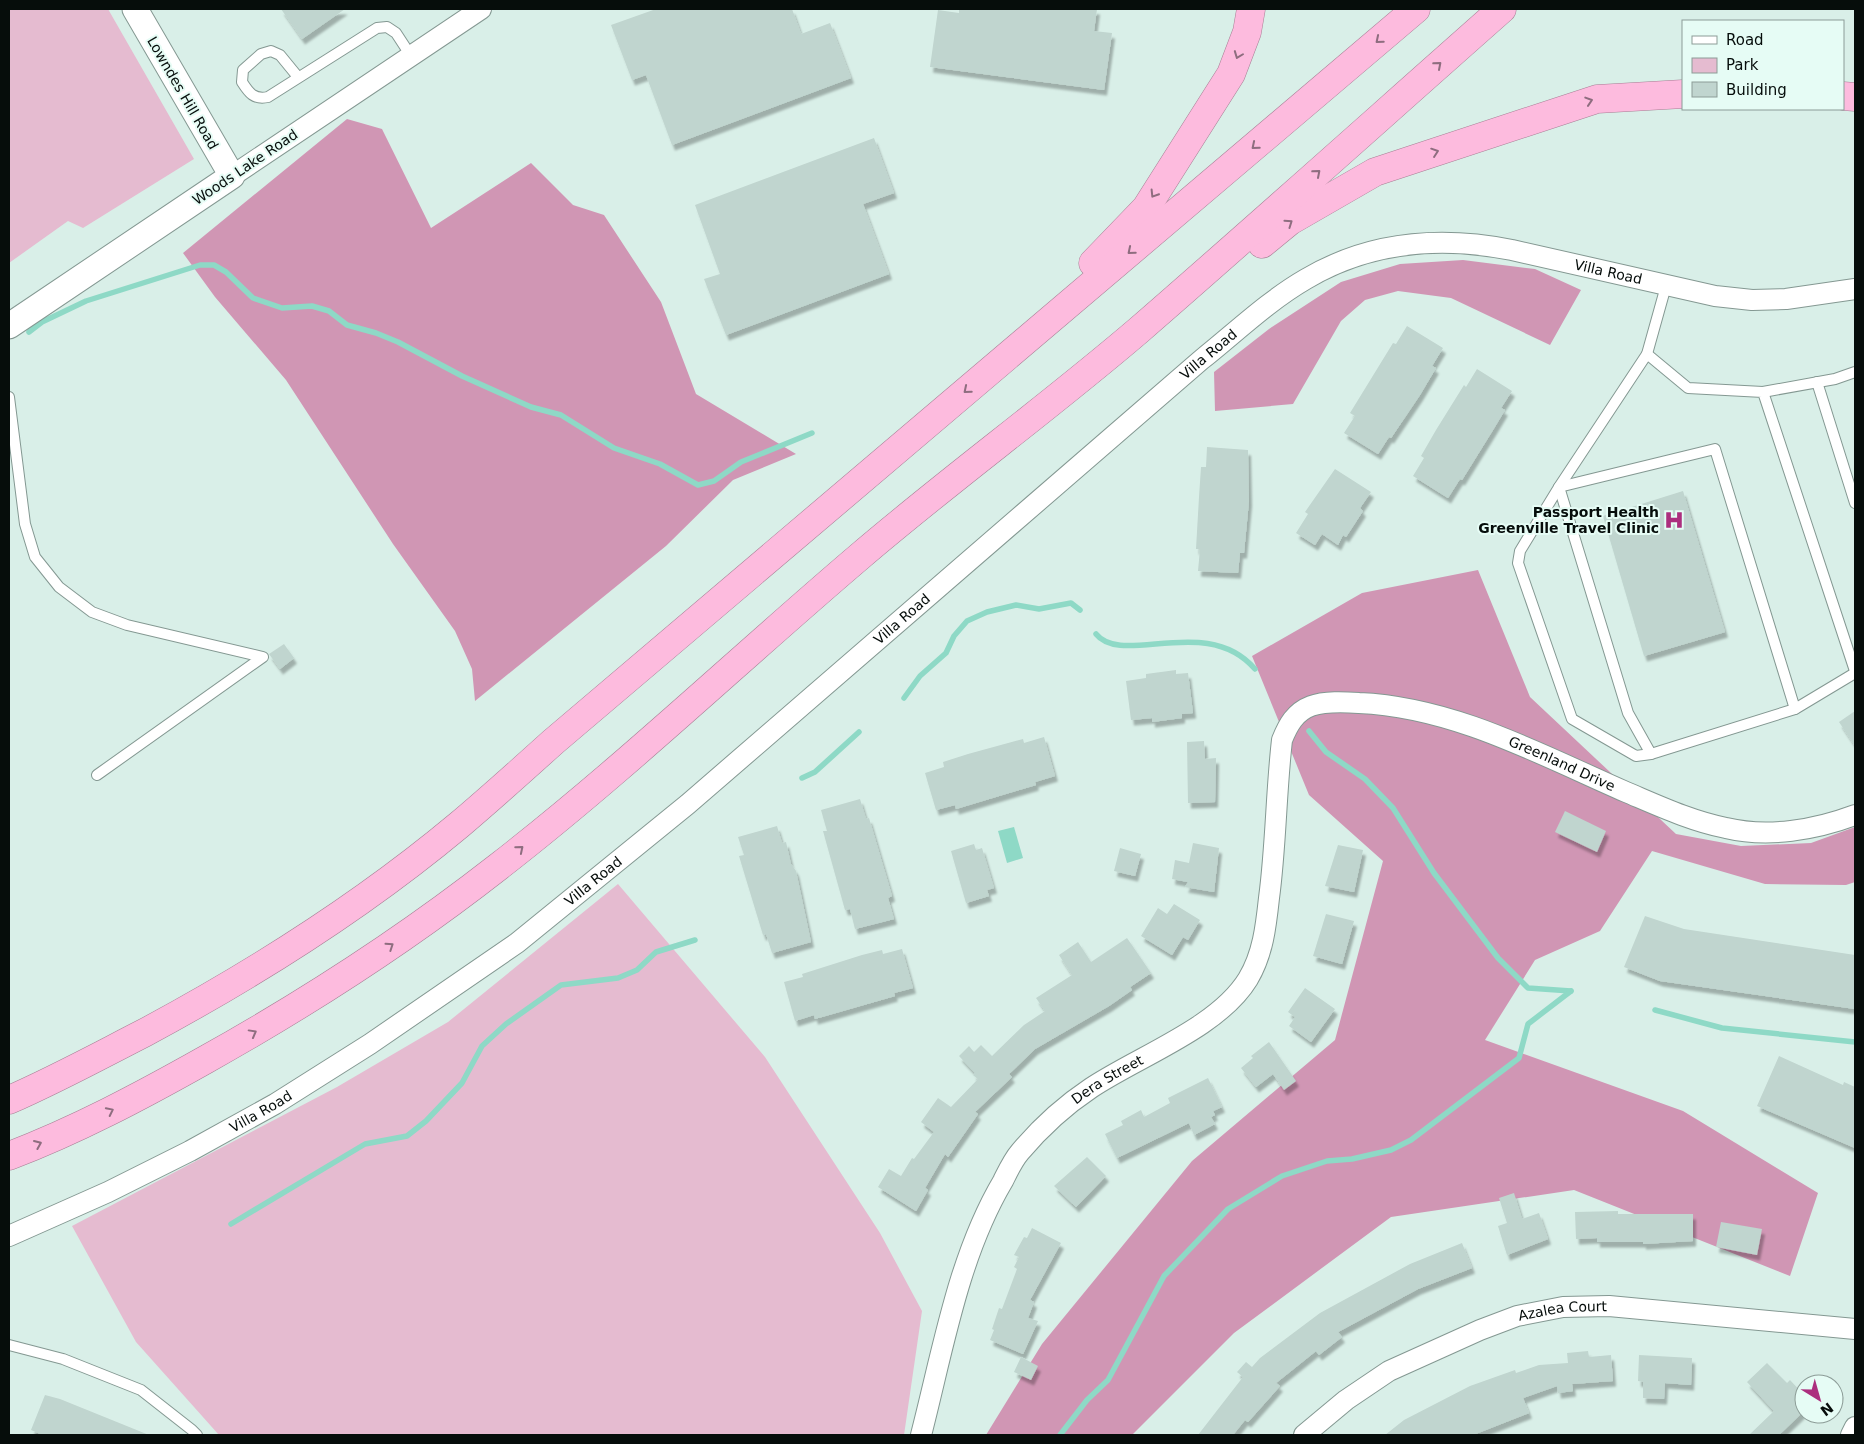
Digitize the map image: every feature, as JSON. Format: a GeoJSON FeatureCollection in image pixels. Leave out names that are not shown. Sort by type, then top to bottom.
{"type":"FeatureCollection","features":[{"type":"Feature","properties":{"kind":"highway"},"geometry":{"type":"LineString","coordinates":[[989,372],[1146,208],[1230,74],[1247,32],[1251,9]]}},
{"type":"Feature","properties":{"kind":"highway"},"geometry":{"type":"LineString","coordinates":[[9,1100],[52,1081],[217,994],[312,934],[388,880],[458,825],[1416,9]]}},
{"type":"Feature","properties":{"kind":"highway"},"geometry":{"type":"LineString","coordinates":[[9,1156],[140,1097],[259,1030],[327,989],[422,925],[508,859],[862,554],[1136,332],[1502,9]]}},
{"type":"Feature","properties":{"kind":"highway"},"geometry":{"type":"LineString","coordinates":[[1136,332],[1290,221],[1375,172],[1597,99],[1682,94]]}},
{"type":"Feature","properties":{"kind":"street","name":"Lowndes Hill Road"},"geometry":{"type":"LineString","coordinates":[[135,9],[232,176]]}},
{"type":"Feature","properties":{"kind":"street","name":"Woods Lake Road"},"geometry":{"type":"LineString","coordinates":[[9,326],[481,9]]}},
{"type":"Feature","properties":{"kind":"street","name":"Villa Road"},"geometry":{"type":"LineString","coordinates":[[9,1236],[108,1192],[190,1151],[275,1104],[370,1044],[517,943],[578,896],[703,792],[1201,360],[1276,299],[1306,279],[1365,252],[1398,245],[1454,242],[1512,250],[1715,296],[1752,300],[1786,299],[1855,289]]}},
{"type":"Feature","properties":{"kind":"street","name":"Greenland Drive"},"geometry":{"type":"LineString","coordinates":[[1282,740],[1293,719],[1311,706],[1338,702],[1373,704],[1442,717],[1489,732],[1665,809],[1727,829],[1758,833],[1798,830],[1836,822],[1855,815]]}},
{"type":"Feature","properties":{"kind":"street","name":"Dera Street"},"geometry":{"type":"LineString","coordinates":[[921,1435],[962,1279],[978,1232],[995,1194],[1019,1153],[1057,1113],[1092,1088],[1215,1014],[1234,997],[1248,978],[1259,955],[1266,928],[1275,855],[1282,740]]}},
{"type":"Feature","properties":{"kind":"street","name":"Azalea Court"},"geometry":{"type":"LineString","coordinates":[[1304,1435],[1346,1400],[1389,1371],[1480,1330],[1517,1316],[1563,1307],[1609,1306],[1855,1329]]}},
{"type":"Feature","properties":{"kind":"street"},"geometry":{"type":"LineString","coordinates":[[1851,1435],[1855,1428]]}},
{"type":"Feature","properties":{"kind":"lane"},"geometry":{"type":"LineString","coordinates":[[298,77],[280,55],[270,50],[261,54],[243,70],[242,82],[251,95],[259,99],[268,97],[377,28],[387,27],[396,33],[411,56]]}},
{"type":"Feature","properties":{"kind":"lane"},"geometry":{"type":"LineString","coordinates":[[1666,286],[1647,354],[1559,487],[1520,551],[1518,563],[1572,719],[1636,756],[1651,754],[1796,709],[1855,672],[1763,392]]}},
{"type":"Feature","properties":{"kind":"lane"},"geometry":{"type":"LineString","coordinates":[[1647,354],[1688,388],[1763,392],[1817,382],[1855,372]]}},
{"type":"Feature","properties":{"kind":"lane"},"geometry":{"type":"LineString","coordinates":[[1817,382],[1855,503]]}},
{"type":"Feature","properties":{"kind":"lane"},"geometry":{"type":"LineString","coordinates":[[9,397],[25,524],[35,557],[59,587],[92,612],[127,625],[263,657],[97,775]]}},
{"type":"Feature","properties":{"kind":"lane"},"geometry":{"type":"LineString","coordinates":[[1559,487],[1716,449],[1796,709]]}},
{"type":"Feature","properties":{"kind":"lane"},"geometry":{"type":"LineString","coordinates":[[1559,487],[1628,713],[1651,754]]}},
{"type":"Feature","properties":{"kind":"lane"},"geometry":{"type":"LineString","coordinates":[[9,1345],[63,1359],[141,1390],[197,1435]]}},
{"type":"Feature","properties":{"kind":"green space"},"geometry":{"type":"Polygon","coordinates":[[[9,9],[108,9],[194,159],[83,228],[68,221],[9,263],[9,9]]]}},
{"type":"Feature","properties":{"kind":"green space"},"geometry":{"type":"Polygon","coordinates":[[[618,884],[765,1057],[880,1233],[922,1311],[904,1435],[219,1435],[136,1342],[72,1226],[337,1087],[448,1022],[618,884]]]}},
{"type":"Feature","properties":{"kind":"shaded area"},"geometry":{"type":"Polygon","coordinates":[[[347,119],[382,129],[431,228],[531,163],[573,205],[604,215],[661,302],[696,394],[796,454],[733,480],[666,546],[475,701],[472,669],[455,631],[393,544],[286,380],[215,297],[183,253],[347,119]]]}},
{"type":"Feature","properties":{"kind":"shaded area"},"geometry":{"type":"Polygon","coordinates":[[[1463,260],[1535,269],[1581,290],[1550,345],[1451,298],[1398,291],[1365,300],[1341,321],[1293,404],[1215,411],[1214,372],[1269,329],[1341,282],[1400,264],[1463,260]]]}},
{"type":"Feature","properties":{"kind":"shaded area"},"geometry":{"type":"Polygon","coordinates":[[[1478,570],[1530,697],[1676,834],[1741,846],[1811,843],[1855,827],[1855,882],[1846,885],[1765,884],[1652,851],[1600,931],[1535,960],[1485,1040],[1683,1111],[1818,1193],[1790,1276],[1574,1190],[1391,1217],[1234,1333],[1132,1435],[986,1435],[1042,1344],[1192,1161],[1335,1040],[1383,861],[1309,795],[1252,656],[1362,593],[1478,570]]]}},
{"type":"Feature","properties":{"kind":"shaded area"},"geometry":{"type":"Polygon","coordinates":[[[1014,827],[1023,858],[1007,863],[998,831],[1014,827]]]}},
{"type":"Feature","properties":{"kind":"building"},"geometry":{"type":"Polygon","coordinates":[[[281,9],[345,9],[302,39],[281,9]]]}},
{"type":"Feature","properties":{"kind":"building"},"geometry":{"type":"Polygon","coordinates":[[[656,9],[792,9],[801,34],[830,23],[851,78],[672,145],[646,75],[632,80],[611,25],[656,9]]]}},
{"type":"Feature","properties":{"kind":"building"},"geometry":{"type":"Polygon","coordinates":[[[959,9],[1097,9],[1094,31],[1112,33],[1104,90],[930,67],[938,10],[959,13],[959,9]]]}},
{"type":"Feature","properties":{"kind":"building"},"geometry":{"type":"Polygon","coordinates":[[[874,138],[894,193],[863,204],[889,274],[726,335],[704,279],[720,274],[695,205],[874,138]]]}},
{"type":"Feature","properties":{"kind":"building"},"geometry":{"type":"Polygon","coordinates":[[[1407,326],[1443,348],[1432,366],[1436,368],[1420,395],[1378,454],[1344,433],[1355,416],[1350,413],[1393,343],[1396,344],[1407,326]]]}},
{"type":"Feature","properties":{"kind":"building"},"geometry":{"type":"Polygon","coordinates":[[[1477,369],[1512,391],[1501,408],[1505,410],[1462,480],[1460,479],[1448,498],[1413,476],[1424,458],[1421,456],[1436,430],[1464,385],[1466,387],[1477,369]]]}},
{"type":"Feature","properties":{"kind":"building"},"geometry":{"type":"Polygon","coordinates":[[[1207,447],[1248,450],[1249,501],[1244,553],[1240,553],[1238,573],[1198,571],[1200,549],[1196,549],[1201,467],[1206,467],[1207,447]]]}},
{"type":"Feature","properties":{"kind":"building"},"geometry":{"type":"Polygon","coordinates":[[[1335,469],[1371,492],[1360,508],[1363,511],[1346,537],[1343,535],[1338,545],[1322,534],[1315,545],[1296,533],[1308,514],[1305,512],[1335,469]]]}},
{"type":"Feature","properties":{"kind":"building"},"geometry":{"type":"Polygon","coordinates":[[[1683,491],[1725,632],[1644,656],[1603,516],[1683,491]]]}},
{"type":"Feature","properties":{"kind":"building"},"geometry":{"type":"Polygon","coordinates":[[[284,644],[294,658],[280,669],[269,654],[284,644]]]}},
{"type":"Feature","properties":{"kind":"building"},"geometry":{"type":"Polygon","coordinates":[[[1176,670],[1176,674],[1188,673],[1193,713],[1182,714],[1182,718],[1152,722],[1152,718],[1131,720],[1126,681],[1146,678],[1146,674],[1176,670]]]}},
{"type":"Feature","properties":{"kind":"building"},"geometry":{"type":"Polygon","coordinates":[[[1855,711],[1855,746],[1839,722],[1855,711]]]}},
{"type":"Feature","properties":{"kind":"building"},"geometry":{"type":"Polygon","coordinates":[[[1044,737],[1055,776],[1035,782],[1036,785],[956,809],[955,805],[936,810],[925,773],[944,767],[943,762],[968,754],[1023,739],[1024,743],[1044,737]]]}},
{"type":"Feature","properties":{"kind":"building"},"geometry":{"type":"Polygon","coordinates":[[[1204,741],[1205,759],[1216,758],[1215,802],[1188,803],[1187,742],[1204,741]]]}},
{"type":"Feature","properties":{"kind":"building"},"geometry":{"type":"Polygon","coordinates":[[[860,799],[866,819],[869,818],[892,896],[888,898],[894,919],[855,929],[850,909],[845,910],[823,831],[827,831],[821,810],[860,799]]]}},
{"type":"Feature","properties":{"kind":"building"},"geometry":{"type":"Polygon","coordinates":[[[1565,811],[1606,831],[1597,852],[1555,832],[1565,811]]]}},
{"type":"Feature","properties":{"kind":"building"},"geometry":{"type":"Polygon","coordinates":[[[777,826],[782,843],[786,842],[791,864],[796,871],[811,942],[772,953],[766,934],[763,935],[739,856],[744,855],[738,837],[777,826]]]}},
{"type":"Feature","properties":{"kind":"building"},"geometry":{"type":"Polygon","coordinates":[[[1193,843],[1219,848],[1214,892],[1185,887],[1188,882],[1172,879],[1175,860],[1189,863],[1193,843]]]}},
{"type":"Feature","properties":{"kind":"building"},"geometry":{"type":"Polygon","coordinates":[[[974,844],[976,850],[982,848],[994,888],[987,890],[989,896],[966,903],[951,851],[974,844]]]}},
{"type":"Feature","properties":{"kind":"building"},"geometry":{"type":"Polygon","coordinates":[[[1338,845],[1363,850],[1354,892],[1325,886],[1338,845]]]}},
{"type":"Feature","properties":{"kind":"building"},"geometry":{"type":"Polygon","coordinates":[[[1120,848],[1141,854],[1135,876],[1114,871],[1120,848]]]}},
{"type":"Feature","properties":{"kind":"building"},"geometry":{"type":"Polygon","coordinates":[[[1174,904],[1200,920],[1188,940],[1183,937],[1172,955],[1141,936],[1158,908],[1167,914],[1174,904]]]}},
{"type":"Feature","properties":{"kind":"building"},"geometry":{"type":"Polygon","coordinates":[[[1326,914],[1354,921],[1342,964],[1313,956],[1326,914]]]}},
{"type":"Feature","properties":{"kind":"building"},"geometry":{"type":"Polygon","coordinates":[[[1645,916],[1684,929],[1855,955],[1855,1009],[1660,981],[1624,967],[1645,916]]]}},
{"type":"Feature","properties":{"kind":"building"},"geometry":{"type":"Polygon","coordinates":[[[1127,938],[1151,973],[1130,987],[1132,990],[1109,1006],[1035,1049],[1009,1074],[1012,1077],[975,1112],[978,1114],[948,1157],[945,1154],[925,1188],[928,1190],[916,1211],[878,1187],[889,1169],[901,1176],[912,1158],[914,1159],[934,1132],[921,1122],[938,1098],[951,1107],[978,1079],[973,1075],[975,1073],[959,1056],[969,1046],[974,1052],[981,1045],[992,1056],[1024,1025],[1045,1011],[1036,998],[1072,975],[1059,955],[1078,942],[1091,962],[1127,938]]]}},
{"type":"Feature","properties":{"kind":"building"},"geometry":{"type":"Polygon","coordinates":[[[902,949],[913,988],[894,993],[895,996],[815,1019],[814,1015],[795,1021],[784,982],[803,977],[802,974],[862,955],[882,950],[883,954],[902,949]]]}},
{"type":"Feature","properties":{"kind":"building"},"geometry":{"type":"Polygon","coordinates":[[[1305,988],[1335,1009],[1311,1042],[1289,1026],[1295,1017],[1288,1012],[1305,988]]]}},
{"type":"Feature","properties":{"kind":"building"},"geometry":{"type":"Polygon","coordinates":[[[1269,1042],[1296,1081],[1284,1090],[1273,1074],[1256,1087],[1241,1068],[1253,1058],[1251,1056],[1269,1042]]]}},
{"type":"Feature","properties":{"kind":"building"},"geometry":{"type":"Polygon","coordinates":[[[1779,1056],[1843,1085],[1844,1082],[1855,1087],[1855,1148],[1757,1106],[1779,1056]]]}},
{"type":"Feature","properties":{"kind":"building"},"geometry":{"type":"Polygon","coordinates":[[[1208,1078],[1222,1107],[1213,1111],[1215,1115],[1211,1117],[1215,1124],[1194,1135],[1189,1123],[1117,1158],[1105,1134],[1123,1125],[1121,1121],[1141,1110],[1144,1117],[1170,1103],[1168,1098],[1208,1078]]]}},
{"type":"Feature","properties":{"kind":"building"},"geometry":{"type":"Polygon","coordinates":[[[1087,1157],[1106,1176],[1076,1207],[1054,1186],[1087,1157]]]}},
{"type":"Feature","properties":{"kind":"building"},"geometry":{"type":"Polygon","coordinates":[[[1514,1193],[1522,1219],[1539,1213],[1548,1239],[1507,1255],[1498,1226],[1507,1223],[1499,1198],[1514,1193]]]}},
{"type":"Feature","properties":{"kind":"building"},"geometry":{"type":"Polygon","coordinates":[[[1618,1211],[1618,1214],[1693,1214],[1693,1241],[1643,1244],[1643,1242],[1597,1242],[1597,1238],[1576,1239],[1575,1212],[1618,1211]]]}},
{"type":"Feature","properties":{"kind":"building"},"geometry":{"type":"Polygon","coordinates":[[[1721,1222],[1762,1229],[1757,1255],[1716,1247],[1721,1222]]]}},
{"type":"Feature","properties":{"kind":"building"},"geometry":{"type":"Polygon","coordinates":[[[1032,1228],[1061,1243],[1030,1300],[1034,1302],[1028,1318],[1038,1321],[1023,1354],[990,1340],[999,1308],[1002,1309],[1017,1269],[1014,1267],[1019,1257],[1014,1255],[1024,1237],[1027,1238],[1032,1228]]]}},
{"type":"Feature","properties":{"kind":"building"},"geometry":{"type":"Polygon","coordinates":[[[1462,1243],[1472,1268],[1418,1289],[1338,1332],[1342,1337],[1319,1355],[1316,1351],[1276,1383],[1280,1386],[1248,1422],[1245,1420],[1233,1435],[1198,1435],[1243,1377],[1237,1372],[1246,1362],[1252,1367],[1260,1358],[1320,1313],[1410,1264],[1462,1243]]]}},
{"type":"Feature","properties":{"kind":"building"},"geometry":{"type":"Polygon","coordinates":[[[1588,1351],[1589,1357],[1611,1355],[1613,1381],[1572,1384],[1573,1391],[1558,1393],[1557,1386],[1523,1398],[1529,1413],[1473,1435],[1385,1435],[1404,1420],[1470,1386],[1515,1370],[1516,1373],[1539,1365],[1568,1363],[1567,1353],[1588,1351]]]}},
{"type":"Feature","properties":{"kind":"building"},"geometry":{"type":"Polygon","coordinates":[[[1639,1355],[1692,1358],[1691,1385],[1665,1383],[1664,1399],[1643,1398],[1643,1382],[1638,1381],[1639,1355]]]}},
{"type":"Feature","properties":{"kind":"building"},"geometry":{"type":"Polygon","coordinates":[[[1021,1357],[1038,1366],[1031,1380],[1014,1372],[1021,1357]]]}},
{"type":"Feature","properties":{"kind":"building"},"geometry":{"type":"Polygon","coordinates":[[[1767,1363],[1787,1383],[1790,1380],[1794,1384],[1794,1421],[1779,1435],[1749,1435],[1774,1411],[1747,1382],[1767,1363]]]}},
{"type":"Feature","properties":{"kind":"building"},"geometry":{"type":"Polygon","coordinates":[[[45,1395],[60,1399],[149,1435],[43,1435],[31,1430],[45,1395]]]}},
{"type":"Feature","properties":{"kind":"waterway"},"geometry":{"type":"LineString","coordinates":[[29,332],[42,322],[86,301],[200,265],[214,265],[226,272],[253,298],[282,308],[312,306],[329,311],[347,325],[376,333],[398,342],[462,376],[531,407],[561,415],[614,448],[660,464],[698,485],[714,481],[741,462],[812,433]]}},
{"type":"Feature","properties":{"kind":"waterway"},"geometry":{"type":"LineString","coordinates":[[904,698],[920,676],[946,653],[954,636],[967,621],[987,612],[1016,605],[1039,609],[1071,603],[1080,610]]}},
{"type":"Feature","properties":{"kind":"waterway"},"geometry":{"type":"LineString","coordinates":[[1096,634],[1108,643],[1125,646],[1190,642],[1214,645],[1235,653],[1255,669]]}},
{"type":"Feature","properties":{"kind":"waterway"},"geometry":{"type":"LineString","coordinates":[[1309,731],[1326,752],[1365,779],[1393,808],[1434,873],[1498,958],[1528,988],[1571,991]]}},
{"type":"Feature","properties":{"kind":"waterway"},"geometry":{"type":"LineString","coordinates":[[802,778],[815,772],[859,732]]}},
{"type":"Feature","properties":{"kind":"waterway"},"geometry":{"type":"LineString","coordinates":[[231,1224],[365,1144],[407,1136],[426,1121],[462,1083],[482,1046],[506,1024],[561,985],[618,978],[637,970],[656,952],[695,940]]}},
{"type":"Feature","properties":{"kind":"waterway"},"geometry":{"type":"LineString","coordinates":[[1060,1435],[1087,1400],[1108,1380],[1164,1276],[1228,1209],[1282,1176],[1327,1161],[1352,1159],[1391,1150],[1411,1140],[1519,1058],[1528,1024],[1571,991]]}},
{"type":"Feature","properties":{"kind":"waterway"},"geometry":{"type":"LineString","coordinates":[[1655,1010],[1722,1028],[1855,1042]]}},
{"type":"Feature","properties":{"kind":"place","name":"Passport Health Greenville Travel Clinic"},"geometry":{"type":"Point","coordinates":[1674,520]}}]}
